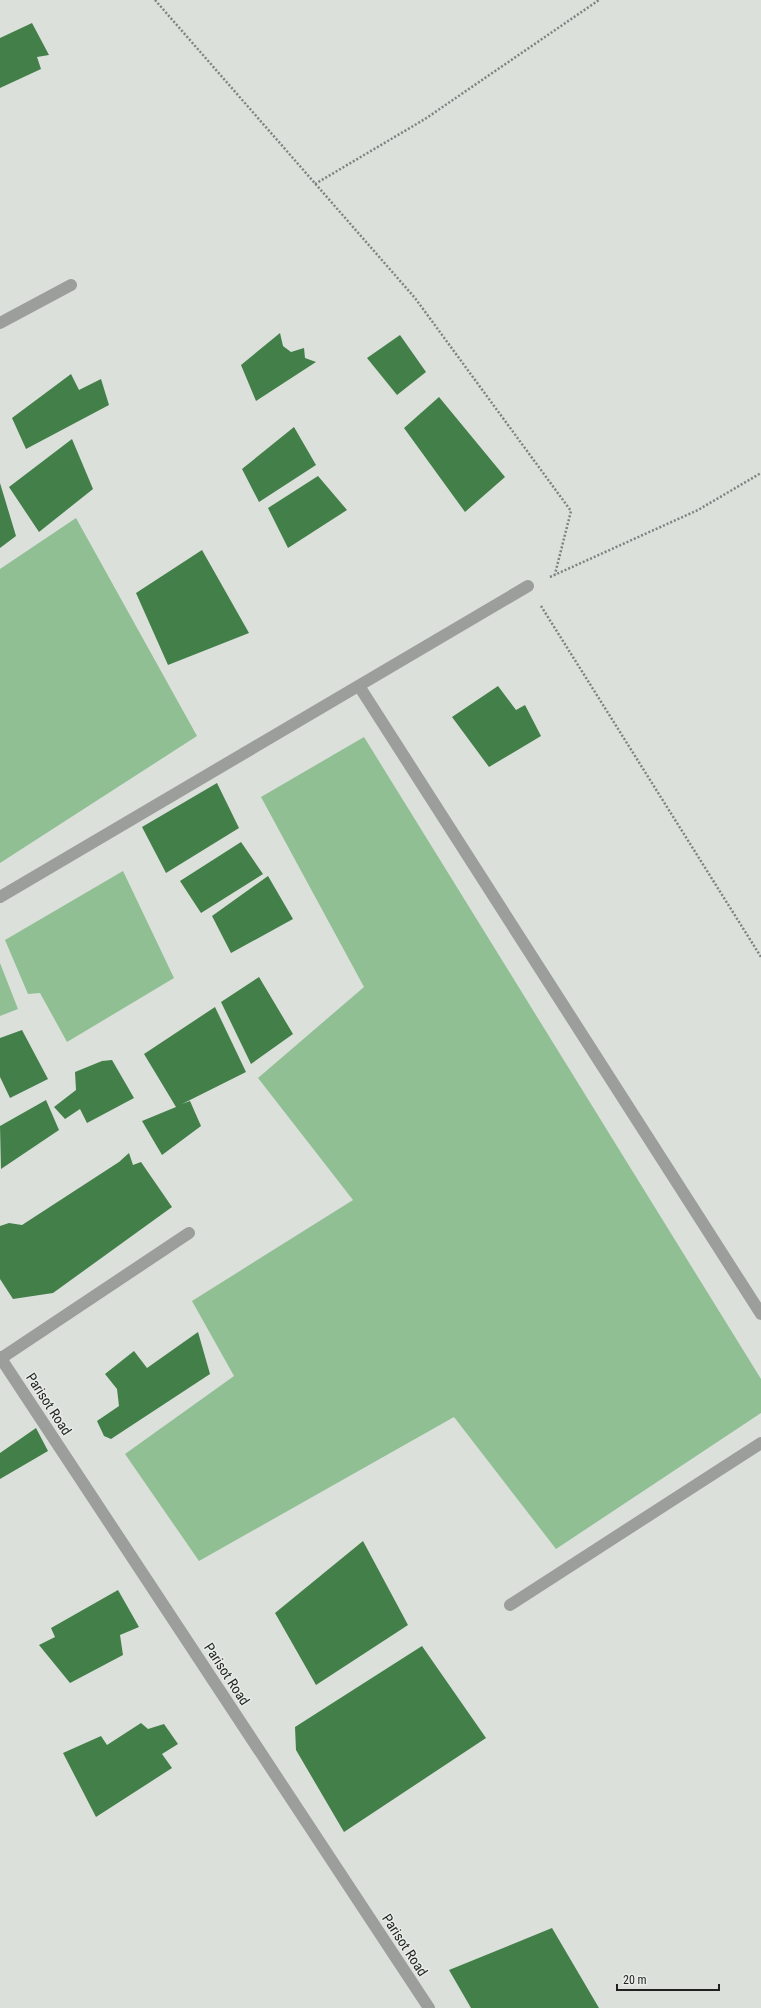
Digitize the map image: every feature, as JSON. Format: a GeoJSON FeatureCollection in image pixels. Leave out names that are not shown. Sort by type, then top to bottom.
{"type":"FeatureCollection","features":[{"type":"Feature","properties":{"kind":"street"},"geometry":{"type":"LineString","coordinates":[[0,322],[70,285]]}},
{"type":"Feature","properties":{"kind":"street"},"geometry":{"type":"LineString","coordinates":[[0,897],[528,586]]}},
{"type":"Feature","properties":{"kind":"street"},"geometry":{"type":"LineString","coordinates":[[359,686],[761,1314]]}},
{"type":"Feature","properties":{"kind":"street"},"geometry":{"type":"LineString","coordinates":[[0,1358],[189,1233]]}},
{"type":"Feature","properties":{"kind":"street","name":"Parisot Road"},"geometry":{"type":"LineString","coordinates":[[0,1358],[429,2008]]}},
{"type":"Feature","properties":{"kind":"street"},"geometry":{"type":"LineString","coordinates":[[510,1605],[761,1443]]}},
{"type":"Feature","properties":{"kind":"path"},"geometry":{"type":"LineString","coordinates":[[155,0],[415,298],[571,511],[555,574]]}},
{"type":"Feature","properties":{"kind":"path"},"geometry":{"type":"LineString","coordinates":[[314,184],[425,119],[599,0]]}},
{"type":"Feature","properties":{"kind":"path"},"geometry":{"type":"LineString","coordinates":[[761,473],[698,510],[528,586],[761,956]]}},
{"type":"Feature","properties":{"kind":"green space"},"geometry":{"type":"Polygon","coordinates":[[[76,518],[197,736],[0,863],[0,569],[76,518]]]}},
{"type":"Feature","properties":{"kind":"green space"},"geometry":{"type":"Polygon","coordinates":[[[364,737],[761,1379],[761,1413],[556,1549],[454,1417],[199,1561],[125,1454],[234,1376],[192,1301],[353,1200],[258,1078],[364,987],[261,797],[364,737]]]}},
{"type":"Feature","properties":{"kind":"green space"},"geometry":{"type":"Polygon","coordinates":[[[123,871],[174,978],[67,1042],[40,993],[28,994],[5,940],[123,871]]]}},
{"type":"Feature","properties":{"kind":"green space"},"geometry":{"type":"Polygon","coordinates":[[[0,963],[18,1009],[0,1016],[0,963]]]}},
{"type":"Feature","properties":{"kind":"building"},"geometry":{"type":"Polygon","coordinates":[[[32,23],[49,55],[37,57],[41,69],[0,88],[0,38],[32,23]]]}},
{"type":"Feature","properties":{"kind":"building"},"geometry":{"type":"Polygon","coordinates":[[[280,333],[283,346],[291,352],[304,348],[305,358],[316,362],[256,401],[241,365],[280,333]]]}},
{"type":"Feature","properties":{"kind":"building"},"geometry":{"type":"Polygon","coordinates":[[[400,335],[426,372],[397,395],[367,358],[400,335]]]}},
{"type":"Feature","properties":{"kind":"building"},"geometry":{"type":"Polygon","coordinates":[[[71,374],[79,390],[101,379],[109,405],[26,449],[12,418],[71,374]]]}},
{"type":"Feature","properties":{"kind":"building"},"geometry":{"type":"Polygon","coordinates":[[[439,397],[505,477],[465,512],[404,428],[439,397]]]}},
{"type":"Feature","properties":{"kind":"building"},"geometry":{"type":"Polygon","coordinates":[[[294,427],[316,465],[259,502],[242,469],[294,427]]]}},
{"type":"Feature","properties":{"kind":"building"},"geometry":{"type":"Polygon","coordinates":[[[72,439],[93,489],[39,532],[9,487],[72,439]]]}},
{"type":"Feature","properties":{"kind":"building"},"geometry":{"type":"Polygon","coordinates":[[[318,476],[347,510],[288,548],[268,508],[318,476]]]}},
{"type":"Feature","properties":{"kind":"building"},"geometry":{"type":"Polygon","coordinates":[[[0,483],[16,536],[0,548],[0,483]]]}},
{"type":"Feature","properties":{"kind":"building"},"geometry":{"type":"Polygon","coordinates":[[[202,550],[249,633],[168,665],[136,593],[202,550]]]}},
{"type":"Feature","properties":{"kind":"building"},"geometry":{"type":"Polygon","coordinates":[[[498,686],[516,710],[525,705],[541,736],[489,767],[452,717],[498,686]]]}},
{"type":"Feature","properties":{"kind":"building"},"geometry":{"type":"Polygon","coordinates":[[[217,783],[239,828],[166,873],[142,827],[217,783]]]}},
{"type":"Feature","properties":{"kind":"building"},"geometry":{"type":"Polygon","coordinates":[[[241,842],[263,874],[201,913],[180,881],[241,842]]]}},
{"type":"Feature","properties":{"kind":"building"},"geometry":{"type":"Polygon","coordinates":[[[268,876],[293,919],[231,953],[212,916],[268,876]]]}},
{"type":"Feature","properties":{"kind":"building"},"geometry":{"type":"Polygon","coordinates":[[[259,977],[293,1034],[251,1064],[221,1002],[259,977]]]}},
{"type":"Feature","properties":{"kind":"building"},"geometry":{"type":"Polygon","coordinates":[[[215,1007],[246,1072],[182,1104],[190,1101],[201,1126],[162,1155],[142,1121],[176,1107],[144,1054],[215,1007]]]}},
{"type":"Feature","properties":{"kind":"building"},"geometry":{"type":"Polygon","coordinates":[[[22,1030],[48,1079],[10,1098],[0,1077],[0,1038],[22,1030]]]}},
{"type":"Feature","properties":{"kind":"building"},"geometry":{"type":"Polygon","coordinates":[[[112,1060],[134,1098],[87,1123],[80,1109],[65,1119],[54,1107],[76,1090],[75,1072],[102,1061],[112,1060]]]}},
{"type":"Feature","properties":{"kind":"building"},"geometry":{"type":"Polygon","coordinates":[[[46,1100],[59,1130],[1,1169],[0,1126],[46,1100]]]}},
{"type":"Feature","properties":{"kind":"building"},"geometry":{"type":"Polygon","coordinates":[[[129,1153],[133,1165],[141,1162],[172,1207],[53,1293],[13,1299],[0,1279],[0,1226],[9,1223],[22,1225],[119,1162],[129,1153]]]}},
{"type":"Feature","properties":{"kind":"building"},"geometry":{"type":"Polygon","coordinates":[[[198,1332],[210,1374],[111,1439],[104,1436],[97,1421],[119,1406],[117,1389],[105,1374],[134,1351],[147,1368],[198,1332]]]}},
{"type":"Feature","properties":{"kind":"building"},"geometry":{"type":"Polygon","coordinates":[[[36,1428],[48,1451],[0,1479],[0,1453],[36,1428]]]}},
{"type":"Feature","properties":{"kind":"building"},"geometry":{"type":"Polygon","coordinates":[[[363,1541],[408,1625],[316,1685],[275,1613],[363,1541]]]}},
{"type":"Feature","properties":{"kind":"building"},"geometry":{"type":"Polygon","coordinates":[[[118,1590],[139,1627],[120,1635],[123,1655],[70,1683],[39,1645],[55,1637],[51,1628],[118,1590]]]}},
{"type":"Feature","properties":{"kind":"building"},"geometry":{"type":"Polygon","coordinates":[[[422,1646],[486,1738],[344,1832],[296,1750],[295,1727],[422,1646]]]}},
{"type":"Feature","properties":{"kind":"building"},"geometry":{"type":"Polygon","coordinates":[[[141,1723],[148,1729],[164,1724],[178,1744],[162,1754],[172,1768],[96,1817],[63,1753],[101,1736],[107,1745],[141,1723]]]}},
{"type":"Feature","properties":{"kind":"building"},"geometry":{"type":"Polygon","coordinates":[[[552,1928],[599,2008],[471,2008],[449,1970],[552,1928]]]}}]}
